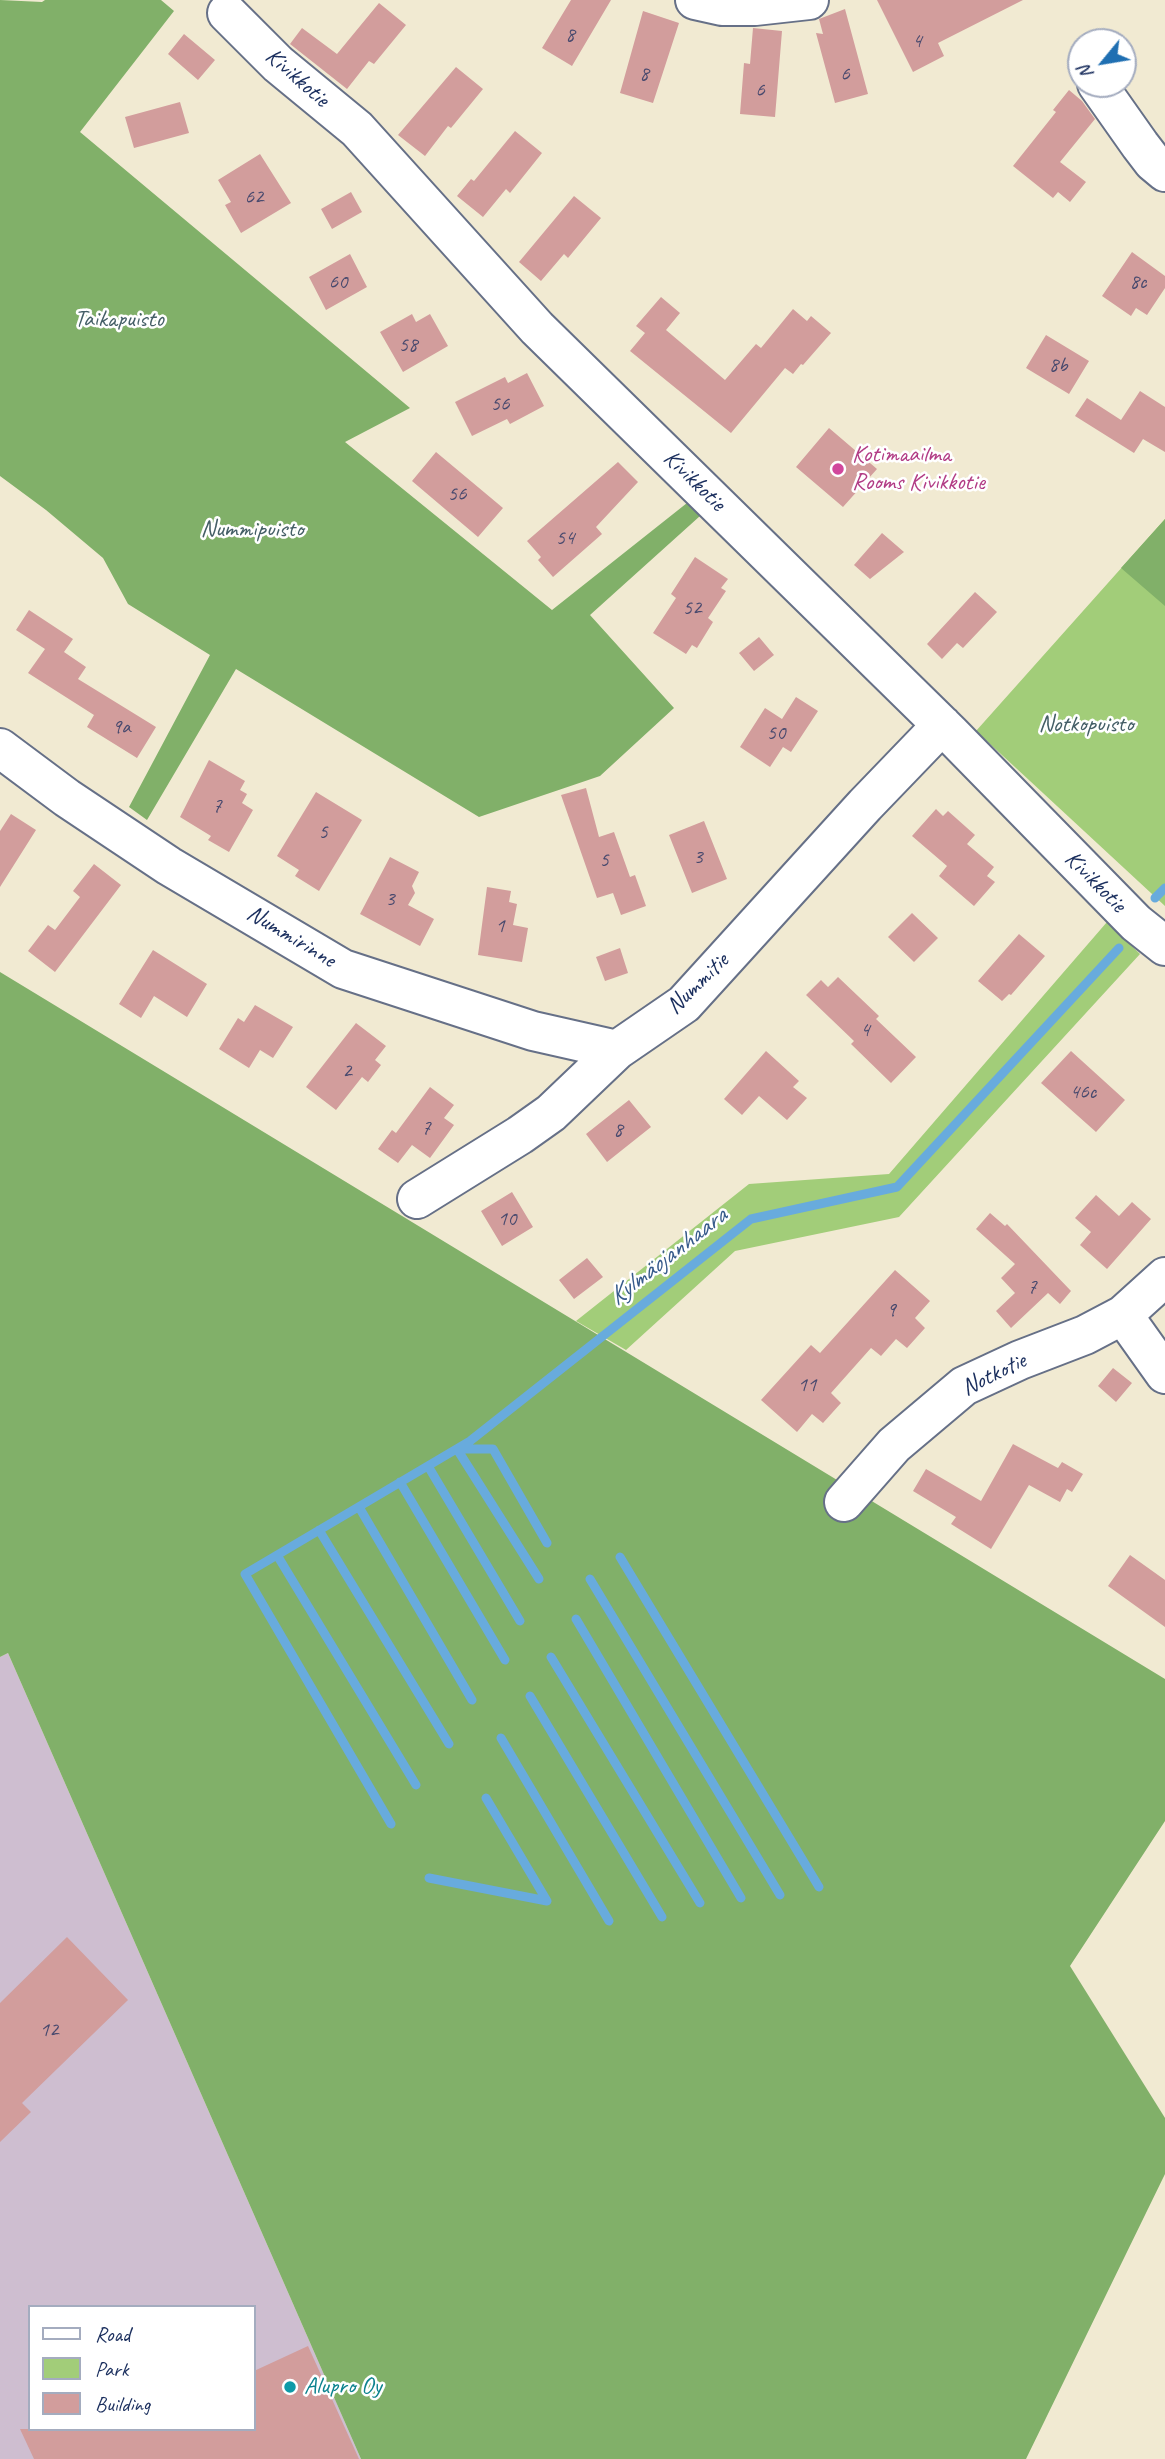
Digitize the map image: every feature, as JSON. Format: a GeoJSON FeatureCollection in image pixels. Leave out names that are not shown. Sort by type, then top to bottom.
{"type":"FeatureCollection","features":[{"type":"Feature","properties":{"kind":"street"},"geometry":{"type":"LineString","coordinates":[[695,0],[722,6],[755,6],[809,0]]}},
{"type":"Feature","properties":{"kind":"street","name":"Kivikkotie"},"geometry":{"type":"LineString","coordinates":[[227,13],[278,64],[357,130],[537,328],[942,725],[1136,923],[1165,946]]}},
{"type":"Feature","properties":{"kind":"street"},"geometry":{"type":"LineString","coordinates":[[1107,98],[1153,162],[1165,172]]}},
{"type":"Feature","properties":{"kind":"street","name":"Nummitie"},"geometry":{"type":"LineString","coordinates":[[417,1199],[520,1136],[551,1113],[617,1050],[684,1004],[865,805],[942,725]]}},
{"type":"Feature","properties":{"kind":"street","name":"Nummirinne"},"geometry":{"type":"LineString","coordinates":[[0,748],[67,798],[169,866],[343,968],[533,1031],[617,1050]]}},
{"type":"Feature","properties":{"kind":"street","name":"Notkotie"},"geometry":{"type":"LineString","coordinates":[[844,1502],[894,1445],[964,1386],[1124,1315],[1165,1277]]}},
{"type":"Feature","properties":{"kind":"street"},"geometry":{"type":"LineString","coordinates":[[1124,1315],[1165,1374]]}},
{"type":"Feature","properties":{"kind":"shaded area"},"geometry":{"type":"Polygon","coordinates":[[[8,1653],[361,2459],[0,2459],[0,1657],[8,1653]]]}},
{"type":"Feature","properties":{"kind":"green space","name":"Nummipuisto"},"geometry":{"type":"Polygon","coordinates":[[[0,0],[161,0],[174,11],[80,132],[410,408],[345,442],[552,610],[687,503],[700,516],[590,615],[674,708],[600,776],[479,817],[236,669],[147,820],[129,807],[210,655],[128,604],[103,558],[0,476],[0,0]]]}},
{"type":"Feature","properties":{"kind":"green space","name":"Notkopuisto"},"geometry":{"type":"Polygon","coordinates":[[[1165,519],[1165,906],[976,731],[1165,519]]]}},
{"type":"Feature","properties":{"kind":"green space"},"geometry":{"type":"Polygon","coordinates":[[[1165,519],[1165,606],[1121,568],[1165,519]]]}},
{"type":"Feature","properties":{"kind":"green space"},"geometry":{"type":"Polygon","coordinates":[[[1107,922],[1140,954],[899,1217],[735,1251],[626,1350],[576,1321],[749,1184],[889,1174],[1107,922]]]}},
{"type":"Feature","properties":{"kind":"green space"},"geometry":{"type":"Polygon","coordinates":[[[0,972],[1165,1679],[1165,1821],[1070,1966],[1165,2118],[1165,2174],[1026,2459],[361,2459],[8,1653],[0,1657],[0,972]]]}},
{"type":"Feature","properties":{"kind":"building"},"geometry":{"type":"Polygon","coordinates":[[[571,0],[611,0],[572,66],[542,48],[571,0]]]}},
{"type":"Feature","properties":{"kind":"building"},"geometry":{"type":"Polygon","coordinates":[[[877,0],[1023,0],[938,43],[944,56],[913,72],[877,0]]]}},
{"type":"Feature","properties":{"kind":"building"},"geometry":{"type":"Polygon","coordinates":[[[379,3],[406,25],[374,64],[369,61],[347,89],[290,44],[302,28],[337,54],[379,3]]]}},
{"type":"Feature","properties":{"kind":"building"},"geometry":{"type":"Polygon","coordinates":[[[845,9],[868,94],[835,103],[816,33],[823,34],[819,19],[845,9]]]}},
{"type":"Feature","properties":{"kind":"building"},"geometry":{"type":"Polygon","coordinates":[[[643,11],[679,23],[653,103],[620,93],[643,11]]]}},
{"type":"Feature","properties":{"kind":"building"},"geometry":{"type":"Polygon","coordinates":[[[753,28],[782,31],[775,117],[740,114],[744,63],[750,64],[753,28]]]}},
{"type":"Feature","properties":{"kind":"building"},"geometry":{"type":"Polygon","coordinates":[[[184,34],[215,60],[198,80],[168,54],[184,34]]]}},
{"type":"Feature","properties":{"kind":"building"},"geometry":{"type":"Polygon","coordinates":[[[456,67],[483,89],[451,128],[448,126],[425,156],[398,135],[456,67]]]}},
{"type":"Feature","properties":{"kind":"building"},"geometry":{"type":"Polygon","coordinates":[[[1067,92],[1067,98],[1078,98],[1082,101],[1095,119],[1060,162],[1086,182],[1070,202],[1058,192],[1053,198],[1013,166],[1056,112],[1053,110],[1067,92]]]}},
{"type":"Feature","properties":{"kind":"building"},"geometry":{"type":"Polygon","coordinates":[[[180,102],[189,133],[134,148],[125,117],[180,102]]]}},
{"type":"Feature","properties":{"kind":"building"},"geometry":{"type":"Polygon","coordinates":[[[515,131],[542,153],[510,193],[506,189],[483,217],[457,196],[471,179],[474,181],[515,131]]]}},
{"type":"Feature","properties":{"kind":"building"},"geometry":{"type":"Polygon","coordinates":[[[260,154],[291,203],[241,233],[225,205],[231,202],[218,180],[260,154]]]}},
{"type":"Feature","properties":{"kind":"building"},"geometry":{"type":"Polygon","coordinates":[[[351,192],[362,212],[332,229],[321,209],[351,192]]]}},
{"type":"Feature","properties":{"kind":"building"},"geometry":{"type":"Polygon","coordinates":[[[574,196],[601,218],[568,258],[564,254],[541,281],[519,262],[574,196]]]}},
{"type":"Feature","properties":{"kind":"building"},"geometry":{"type":"Polygon","coordinates":[[[1132,252],[1165,276],[1165,288],[1147,315],[1136,308],[1131,316],[1102,296],[1132,252]]]}},
{"type":"Feature","properties":{"kind":"building"},"geometry":{"type":"Polygon","coordinates":[[[350,254],[367,287],[326,310],[309,277],[350,254]]]}},
{"type":"Feature","properties":{"kind":"building"},"geometry":{"type":"Polygon","coordinates":[[[661,297],[680,313],[666,330],[725,380],[756,344],[761,348],[793,309],[807,321],[811,316],[831,333],[793,374],[785,368],[731,433],[630,351],[645,333],[636,326],[661,297]]]}},
{"type":"Feature","properties":{"kind":"building"},"geometry":{"type":"Polygon","coordinates":[[[412,314],[416,322],[430,314],[448,346],[403,372],[380,332],[412,314]]]}},
{"type":"Feature","properties":{"kind":"building"},"geometry":{"type":"Polygon","coordinates":[[[1046,335],[1089,361],[1069,394],[1026,368],[1046,335]]]}},
{"type":"Feature","properties":{"kind":"building"},"geometry":{"type":"Polygon","coordinates":[[[527,373],[544,406],[510,424],[507,419],[472,436],[455,402],[505,377],[508,383],[527,373]]]}},
{"type":"Feature","properties":{"kind":"building"},"geometry":{"type":"Polygon","coordinates":[[[1140,391],[1165,407],[1165,452],[1143,439],[1134,453],[1075,416],[1087,398],[1121,420],[1140,391]]]}},
{"type":"Feature","properties":{"kind":"building"},"geometry":{"type":"Polygon","coordinates":[[[829,428],[877,469],[843,507],[796,467],[829,428]]]}},
{"type":"Feature","properties":{"kind":"building"},"geometry":{"type":"Polygon","coordinates":[[[436,452],[503,508],[478,537],[412,481],[436,452]]]}},
{"type":"Feature","properties":{"kind":"building"},"geometry":{"type":"Polygon","coordinates":[[[618,462],[638,482],[596,527],[602,534],[553,577],[538,560],[541,557],[527,541],[618,462]]]}},
{"type":"Feature","properties":{"kind":"building"},"geometry":{"type":"Polygon","coordinates":[[[882,533],[904,552],[870,579],[854,565],[882,533]]]}},
{"type":"Feature","properties":{"kind":"building"},"geometry":{"type":"Polygon","coordinates":[[[695,557],[728,579],[721,588],[726,591],[708,618],[713,622],[697,648],[692,645],[686,654],[653,633],[676,598],[671,594],[695,557]]]}},
{"type":"Feature","properties":{"kind":"building"},"geometry":{"type":"Polygon","coordinates":[[[975,592],[997,612],[963,648],[957,643],[942,659],[927,644],[975,592]]]}},
{"type":"Feature","properties":{"kind":"building"},"geometry":{"type":"Polygon","coordinates":[[[29,610],[73,639],[64,652],[86,667],[78,679],[156,727],[137,758],[87,727],[94,715],[28,673],[45,649],[16,630],[29,610]]]}},
{"type":"Feature","properties":{"kind":"building"},"geometry":{"type":"Polygon","coordinates":[[[759,637],[774,655],[754,671],[739,653],[759,637]]]}},
{"type":"Feature","properties":{"kind":"building"},"geometry":{"type":"Polygon","coordinates":[[[796,697],[818,711],[791,752],[783,747],[770,767],[740,747],[765,708],[782,719],[796,697]]]}},
{"type":"Feature","properties":{"kind":"building"},"geometry":{"type":"Polygon","coordinates":[[[209,760],[245,781],[240,790],[247,794],[242,803],[253,810],[229,852],[208,840],[211,836],[180,817],[209,760]]]}},
{"type":"Feature","properties":{"kind":"building"},"geometry":{"type":"Polygon","coordinates":[[[586,788],[599,837],[614,832],[630,877],[635,875],[646,906],[621,915],[613,893],[597,898],[561,795],[586,788]]]}},
{"type":"Feature","properties":{"kind":"building"},"geometry":{"type":"Polygon","coordinates":[[[316,792],[362,820],[319,891],[295,876],[299,870],[277,856],[316,792]]]}},
{"type":"Feature","properties":{"kind":"building"},"geometry":{"type":"Polygon","coordinates":[[[936,809],[943,816],[948,811],[975,835],[967,844],[994,867],[987,876],[995,882],[974,906],[939,876],[947,866],[912,836],[936,809]]]}},
{"type":"Feature","properties":{"kind":"building"},"geometry":{"type":"Polygon","coordinates":[[[11,814],[36,830],[0,887],[0,831],[11,814]]]}},
{"type":"Feature","properties":{"kind":"building"},"geometry":{"type":"Polygon","coordinates":[[[704,821],[727,879],[692,893],[669,835],[704,821]]]}},
{"type":"Feature","properties":{"kind":"building"},"geometry":{"type":"Polygon","coordinates":[[[390,857],[419,872],[412,886],[415,893],[408,905],[434,919],[420,946],[360,914],[390,857]]]}},
{"type":"Feature","properties":{"kind":"building"},"geometry":{"type":"Polygon","coordinates":[[[94,864],[121,885],[55,972],[28,951],[48,925],[55,930],[80,897],[73,891],[94,864]]]}},
{"type":"Feature","properties":{"kind":"building"},"geometry":{"type":"Polygon","coordinates":[[[487,887],[511,891],[509,902],[517,904],[513,925],[528,928],[522,962],[478,955],[487,887]]]}},
{"type":"Feature","properties":{"kind":"building"},"geometry":{"type":"Polygon","coordinates":[[[912,913],[938,938],[914,962],[888,937],[912,913]]]}},
{"type":"Feature","properties":{"kind":"building"},"geometry":{"type":"Polygon","coordinates":[[[1019,934],[1045,956],[1011,995],[1002,1001],[978,981],[1019,934]]]}},
{"type":"Feature","properties":{"kind":"building"},"geometry":{"type":"Polygon","coordinates":[[[620,948],[628,973],[605,981],[596,957],[620,948]]]}},
{"type":"Feature","properties":{"kind":"building"},"geometry":{"type":"Polygon","coordinates":[[[153,950],[207,984],[187,1017],[154,996],[141,1018],[119,1004],[153,950]]]}},
{"type":"Feature","properties":{"kind":"building"},"geometry":{"type":"Polygon","coordinates":[[[838,977],[879,1016],[876,1019],[916,1057],[891,1083],[851,1044],[854,1041],[806,995],[821,980],[828,987],[838,977]]]}},
{"type":"Feature","properties":{"kind":"building"},"geometry":{"type":"Polygon","coordinates":[[[255,1005],[293,1027],[273,1058],[260,1050],[249,1068],[219,1049],[238,1018],[244,1022],[255,1005]]]}},
{"type":"Feature","properties":{"kind":"building"},"geometry":{"type":"Polygon","coordinates":[[[356,1023],[386,1046],[375,1060],[381,1065],[368,1082],[362,1077],[336,1110],[306,1087],[356,1023]]]}},
{"type":"Feature","properties":{"kind":"building"},"geometry":{"type":"Polygon","coordinates":[[[766,1051],[799,1081],[793,1087],[807,1098],[787,1120],[759,1096],[742,1115],[724,1099],[766,1051]]]}},
{"type":"Feature","properties":{"kind":"building"},"geometry":{"type":"Polygon","coordinates":[[[1071,1051],[1125,1100],[1096,1132],[1041,1083],[1071,1051]]]}},
{"type":"Feature","properties":{"kind":"building"},"geometry":{"type":"Polygon","coordinates":[[[430,1087],[454,1105],[444,1118],[454,1125],[430,1158],[412,1145],[398,1163],[378,1149],[392,1130],[396,1133],[430,1087]]]}},
{"type":"Feature","properties":{"kind":"building"},"geometry":{"type":"Polygon","coordinates":[[[629,1100],[651,1127],[607,1162],[586,1134],[629,1100]]]}},
{"type":"Feature","properties":{"kind":"building"},"geometry":{"type":"Polygon","coordinates":[[[512,1192],[533,1227],[502,1246],[481,1211],[512,1192]]]}},
{"type":"Feature","properties":{"kind":"building"},"geometry":{"type":"Polygon","coordinates":[[[1096,1195],[1119,1216],[1132,1202],[1151,1219],[1107,1269],[1080,1245],[1091,1232],[1075,1218],[1096,1195]]]}},
{"type":"Feature","properties":{"kind":"building"},"geometry":{"type":"Polygon","coordinates":[[[990,1213],[1005,1226],[1007,1224],[1071,1291],[1060,1304],[1048,1293],[1011,1328],[996,1311],[1015,1293],[1001,1278],[1015,1264],[976,1229],[990,1213]]]}},
{"type":"Feature","properties":{"kind":"building"},"geometry":{"type":"Polygon","coordinates":[[[587,1258],[603,1277],[574,1299],[559,1280],[587,1258]]]}},
{"type":"Feature","properties":{"kind":"building"},"geometry":{"type":"Polygon","coordinates":[[[895,1270],[930,1301],[915,1318],[925,1328],[907,1348],[896,1339],[881,1356],[871,1348],[831,1393],[841,1403],[823,1423],[812,1414],[797,1432],[761,1400],[811,1345],[820,1353],[895,1270]]]}},
{"type":"Feature","properties":{"kind":"building"},"geometry":{"type":"Polygon","coordinates":[[[1113,1368],[1132,1383],[1116,1402],[1098,1386],[1113,1368]]]}},
{"type":"Feature","properties":{"kind":"building"},"geometry":{"type":"Polygon","coordinates":[[[1013,1444],[1058,1468],[1062,1462],[1083,1474],[1072,1492],[1067,1489],[1060,1502],[1029,1485],[991,1549],[951,1524],[956,1517],[913,1491],[926,1469],[981,1501],[1013,1444]]]}},
{"type":"Feature","properties":{"kind":"building"},"geometry":{"type":"Polygon","coordinates":[[[1130,1555],[1165,1580],[1165,1627],[1108,1586],[1130,1555]]]}},
{"type":"Feature","properties":{"kind":"building"},"geometry":{"type":"Polygon","coordinates":[[[67,1937],[128,2000],[22,2103],[31,2112],[0,2142],[0,2003],[67,1937]]]}},
{"type":"Feature","properties":{"kind":"building","name":"Alupro Oy"},"geometry":{"type":"Polygon","coordinates":[[[308,2346],[359,2459],[34,2459],[20,2429],[256,2431],[256,2370],[308,2346]]]}},
{"type":"Feature","properties":{"kind":"waterway","name":"Kylmäojanhaara"},"geometry":{"type":"LineString","coordinates":[[1155,898],[1165,888]]}},
{"type":"Feature","properties":{"kind":"waterway","name":"Kylmäojanhaara"},"geometry":{"type":"LineString","coordinates":[[391,1824],[245,1574],[470,1441],[751,1219],[897,1187],[1119,948]]}},
{"type":"Feature","properties":{"kind":"waterway"},"geometry":{"type":"LineString","coordinates":[[457,1449],[539,1579]]}},
{"type":"Feature","properties":{"kind":"waterway"},"geometry":{"type":"LineString","coordinates":[[459,1449],[493,1449],[547,1543]]}},
{"type":"Feature","properties":{"kind":"waterway"},"geometry":{"type":"LineString","coordinates":[[428,1466],[520,1621]]}},
{"type":"Feature","properties":{"kind":"waterway"},"geometry":{"type":"LineString","coordinates":[[400,1482],[505,1660]]}},
{"type":"Feature","properties":{"kind":"waterway"},"geometry":{"type":"LineString","coordinates":[[359,1507],[472,1700]]}},
{"type":"Feature","properties":{"kind":"waterway"},"geometry":{"type":"LineString","coordinates":[[319,1530],[449,1744]]}},
{"type":"Feature","properties":{"kind":"waterway"},"geometry":{"type":"LineString","coordinates":[[277,1555],[416,1785]]}},
{"type":"Feature","properties":{"kind":"waterway"},"geometry":{"type":"LineString","coordinates":[[620,1557],[819,1887]]}},
{"type":"Feature","properties":{"kind":"waterway"},"geometry":{"type":"LineString","coordinates":[[590,1579],[780,1895]]}},
{"type":"Feature","properties":{"kind":"waterway"},"geometry":{"type":"LineString","coordinates":[[576,1619],[741,1898]]}},
{"type":"Feature","properties":{"kind":"waterway"},"geometry":{"type":"LineString","coordinates":[[551,1657],[700,1903]]}},
{"type":"Feature","properties":{"kind":"waterway"},"geometry":{"type":"LineString","coordinates":[[530,1696],[662,1917]]}},
{"type":"Feature","properties":{"kind":"waterway"},"geometry":{"type":"LineString","coordinates":[[501,1738],[609,1921]]}},
{"type":"Feature","properties":{"kind":"waterway"},"geometry":{"type":"LineString","coordinates":[[429,1878],[547,1901],[486,1798]]}},
{"type":"Feature","properties":{"kind":"place","name":"Kotimaailma Rooms Kivikkotie"},"geometry":{"type":"Point","coordinates":[838,469]}},
{"type":"Feature","properties":{"kind":"place","name":"Alupro Oy"},"geometry":{"type":"Point","coordinates":[290,2387]}},
{"type":"Feature","properties":{"kind":"park label","name":"Taikapuisto"},"geometry":{"type":"Point","coordinates":[119,320]}}]}
